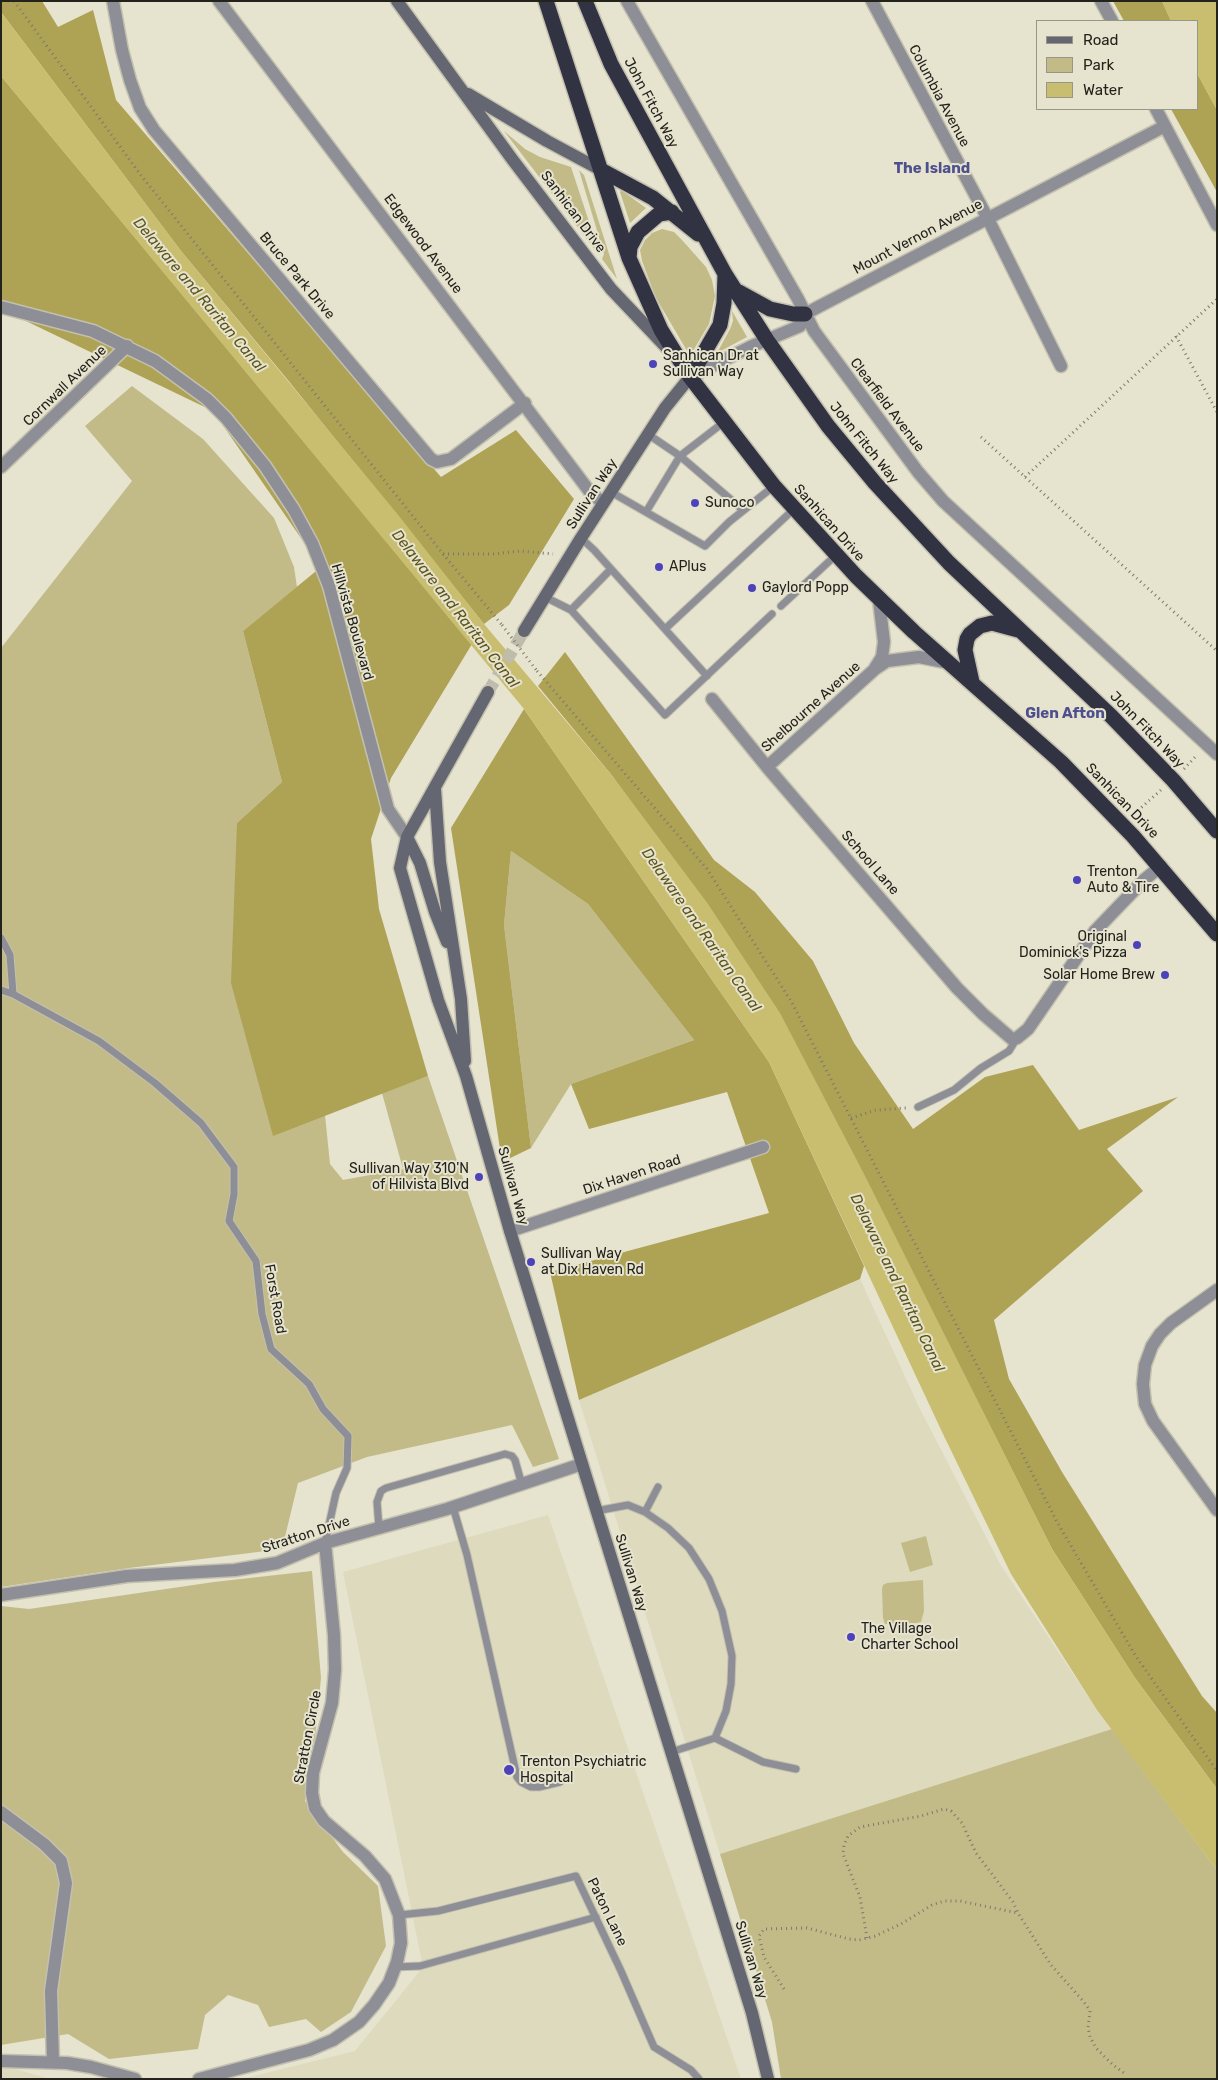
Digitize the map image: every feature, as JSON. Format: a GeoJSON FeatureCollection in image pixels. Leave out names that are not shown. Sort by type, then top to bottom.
{"type":"FeatureCollection","features":[{"type":"Feature","properties":{"kind":"highway"},"geometry":{"type":"LineString","coordinates":[[546,1],[629,258],[650,307],[677,358]]}},
{"type":"Feature","properties":{"kind":"highway","name":"John Fitch Way"},"geometry":{"type":"LineString","coordinates":[[585,1],[611,64],[725,274],[767,340],[828,426],[875,483],[949,563],[1112,716],[1173,780],[1217,831]]}},
{"type":"Feature","properties":{"kind":"highway"},"geometry":{"type":"LineString","coordinates":[[601,170],[653,198],[708,243]]}},
{"type":"Feature","properties":{"kind":"highway"},"geometry":{"type":"LineString","coordinates":[[629,258],[630,247],[638,232],[659,214],[672,212]]}},
{"type":"Feature","properties":{"kind":"highway"},"geometry":{"type":"LineString","coordinates":[[690,378],[720,325],[724,303],[725,274]]}},
{"type":"Feature","properties":{"kind":"highway"},"geometry":{"type":"LineString","coordinates":[[734,288],[749,299],[770,309],[805,314]]}},
{"type":"Feature","properties":{"kind":"highway","name":"Sanhican Drive"},"geometry":{"type":"LineString","coordinates":[[677,358],[690,378],[774,486],[836,555],[879,600],[1061,762],[1160,866],[1217,934]]}},
{"type":"Feature","properties":{"kind":"highway"},"geometry":{"type":"LineString","coordinates":[[973,683],[965,650],[970,634],[980,626],[992,624],[1022,631]]}},
{"type":"Feature","properties":{"kind":"main road","name":"Sanhican Drive"},"geometry":{"type":"LineString","coordinates":[[398,1],[512,159],[611,289],[677,358]]}},
{"type":"Feature","properties":{"kind":"main road","name":"Sanhican Drive"},"geometry":{"type":"LineString","coordinates":[[464,91],[540,137],[601,170]]}},
{"type":"Feature","properties":{"kind":"main road","name":"Sullivan Way"},"geometry":{"type":"LineString","coordinates":[[524,631],[603,503],[669,402],[690,378]]}},
{"type":"Feature","properties":{"kind":"main road","name":"Sullivan Way"},"geometry":{"type":"LineString","coordinates":[[488,692],[407,837],[400,868],[438,1000],[466,1076],[510,1230],[752,2013],[768,2079]]}},
{"type":"Feature","properties":{"kind":"main road","name":"Sullivan Way"},"geometry":{"type":"LineString","coordinates":[[435,789],[440,862],[460,999],[466,1076]]}},
{"type":"Feature","properties":{"kind":"main road"},"geometry":{"type":"LineString","coordinates":[[407,837],[420,863],[435,912],[454,960]]}},
{"type":"Feature","properties":{"kind":"street","name":"Bruce Park Drive"},"geometry":{"type":"LineString","coordinates":[[113,1],[122,50],[130,80],[140,108],[154,130],[431,459],[437,462],[450,459],[524,403]]}},
{"type":"Feature","properties":{"kind":"street","name":"Edgewood Avenue"},"geometry":{"type":"LineString","coordinates":[[219,1],[590,492],[603,503]]}},
{"type":"Feature","properties":{"kind":"street","name":"Clearfield Avenue"},"geometry":{"type":"LineString","coordinates":[[627,1],[819,340],[889,434],[943,500],[1217,754]]}},
{"type":"Feature","properties":{"kind":"street","name":"Columbia Avenue"},"geometry":{"type":"LineString","coordinates":[[872,1],[987,217],[1061,366]]}},
{"type":"Feature","properties":{"kind":"street"},"geometry":{"type":"LineString","coordinates":[[1102,1],[1112,20]]}},
{"type":"Feature","properties":{"kind":"street"},"geometry":{"type":"LineString","coordinates":[[1157,110],[1217,224]]}},
{"type":"Feature","properties":{"kind":"street","name":"Mount Vernon Avenue"},"geometry":{"type":"LineString","coordinates":[[690,378],[800,326],[805,314],[987,217],[1165,126]]}},
{"type":"Feature","properties":{"kind":"street","name":"Hillvista Boulevard"},"geometry":{"type":"LineString","coordinates":[[1,307],[93,331],[155,361],[207,399],[226,418],[265,466],[294,510],[312,543],[329,586],[388,809],[407,837]]}},
{"type":"Feature","properties":{"kind":"street","name":"Cornwall Avenue"},"geometry":{"type":"LineString","coordinates":[[1,467],[127,346]]}},
{"type":"Feature","properties":{"kind":"street","name":"Shelbourne Avenue"},"geometry":{"type":"LineString","coordinates":[[875,669],[882,657],[884,642],[879,600]]}},
{"type":"Feature","properties":{"kind":"street","name":"Shelbourne Avenue"},"geometry":{"type":"LineString","coordinates":[[767,767],[875,669],[887,661],[919,657],[950,663]]}},
{"type":"Feature","properties":{"kind":"street","name":"School Lane"},"geometry":{"type":"LineString","coordinates":[[712,699],[767,767],[957,988],[983,1014],[1015,1039]]}},
{"type":"Feature","properties":{"kind":"street"},"geometry":{"type":"LineString","coordinates":[[1015,1039],[1028,1029],[1041,1012],[1095,931],[1160,866]]}},
{"type":"Feature","properties":{"kind":"street","name":"Dix Haven Road"},"geometry":{"type":"LineString","coordinates":[[510,1230],[762,1147]]}},
{"type":"Feature","properties":{"kind":"street"},"geometry":{"type":"LineString","coordinates":[[1217,1290],[1171,1323],[1160,1334],[1152,1346],[1143,1384],[1145,1404],[1153,1422],[1217,1510]]}},
{"type":"Feature","properties":{"kind":"street","name":"Stratton Drive"},"geometry":{"type":"LineString","coordinates":[[1,1595],[127,1576],[235,1570],[277,1564],[325,1543],[453,1508],[582,1464]]}},
{"type":"Feature","properties":{"kind":"street","name":"Stratton Circle"},"geometry":{"type":"LineString","coordinates":[[199,2079],[309,2050],[333,2040],[359,2022],[374,2006],[389,1983],[401,1943],[399,1915],[385,1879],[366,1856],[324,1821],[315,1808],[312,1793],[314,1773],[332,1703],[335,1670],[334,1635],[325,1543]]}},
{"type":"Feature","properties":{"kind":"street"},"geometry":{"type":"LineString","coordinates":[[1,1812],[44,1844],[61,1860],[66,1883],[51,1990],[53,2062]]}},
{"type":"Feature","properties":{"kind":"street"},"geometry":{"type":"LineString","coordinates":[[1,2061],[53,2062],[91,2067],[135,2079]]}},
{"type":"Feature","properties":{"kind":"lane"},"geometry":{"type":"LineString","coordinates":[[646,512],[680,456],[724,422]]}},
{"type":"Feature","properties":{"kind":"lane"},"geometry":{"type":"LineString","coordinates":[[649,435],[680,456],[743,510]]}},
{"type":"Feature","properties":{"kind":"lane"},"geometry":{"type":"LineString","coordinates":[[611,492],[705,546],[729,522],[774,486]]}},
{"type":"Feature","properties":{"kind":"lane"},"geometry":{"type":"LineString","coordinates":[[664,629],[794,509]]}},
{"type":"Feature","properties":{"kind":"lane"},"geometry":{"type":"LineString","coordinates":[[581,538],[612,569],[707,676]]}},
{"type":"Feature","properties":{"kind":"lane"},"geometry":{"type":"LineString","coordinates":[[781,606],[836,555]]}},
{"type":"Feature","properties":{"kind":"lane"},"geometry":{"type":"LineString","coordinates":[[571,610],[612,569]]}},
{"type":"Feature","properties":{"kind":"lane"},"geometry":{"type":"LineString","coordinates":[[545,597],[571,610],[665,714],[772,614]]}},
{"type":"Feature","properties":{"kind":"lane"},"geometry":{"type":"LineString","coordinates":[[1,938],[10,955],[13,994]]}},
{"type":"Feature","properties":{"kind":"lane","name":"Forst Road"},"geometry":{"type":"LineString","coordinates":[[1,990],[13,994],[99,1041],[155,1083],[201,1123],[234,1167],[234,1194],[229,1221],[256,1261],[262,1314],[272,1349],[309,1384],[323,1409],[348,1436],[347,1468],[336,1493],[325,1543]]}},
{"type":"Feature","properties":{"kind":"lane"},"geometry":{"type":"LineString","coordinates":[[918,1107],[954,1090],[982,1068],[1009,1051],[1015,1039]]}},
{"type":"Feature","properties":{"kind":"lane"},"geometry":{"type":"LineString","coordinates":[[379,1528],[377,1502],[382,1491],[386,1488],[505,1454],[512,1456],[515,1460],[522,1485]]}},
{"type":"Feature","properties":{"kind":"lane"},"geometry":{"type":"LineString","coordinates":[[645,1512],[658,1488]]}},
{"type":"Feature","properties":{"kind":"lane"},"geometry":{"type":"LineString","coordinates":[[596,1511],[628,1505],[645,1512],[668,1528],[689,1548],[709,1579],[722,1611],[732,1656],[731,1684],[726,1712],[715,1738]]}},
{"type":"Feature","properties":{"kind":"lane"},"geometry":{"type":"LineString","coordinates":[[453,1508],[467,1555],[517,1777],[521,1782],[531,1787],[560,1782]]}},
{"type":"Feature","properties":{"kind":"lane"},"geometry":{"type":"LineString","coordinates":[[671,1752],[715,1738],[763,1762],[796,1769]]}},
{"type":"Feature","properties":{"kind":"lane","name":"Paton Lane"},"geometry":{"type":"LineString","coordinates":[[399,1915],[438,1911],[576,1876],[654,2047],[691,2070],[699,2079]]}},
{"type":"Feature","properties":{"kind":"lane"},"geometry":{"type":"LineString","coordinates":[[395,1967],[420,1966],[596,1917]]}},
{"type":"Feature","properties":{"kind":"path"},"geometry":{"type":"LineString","coordinates":[[14,1],[140,174],[443,554],[502,625],[537,671],[707,869],[792,1002],[1057,1522],[1135,1656],[1217,1772]]}},
{"type":"Feature","properties":{"kind":"path"},"geometry":{"type":"LineString","coordinates":[[1025,477],[1217,299]]}},
{"type":"Feature","properties":{"kind":"path"},"geometry":{"type":"LineString","coordinates":[[1176,336],[1217,412]]}},
{"type":"Feature","properties":{"kind":"path"},"geometry":{"type":"LineString","coordinates":[[981,437],[1217,651]]}},
{"type":"Feature","properties":{"kind":"path"},"geometry":{"type":"LineString","coordinates":[[443,554],[494,554],[520,551],[553,554]]}},
{"type":"Feature","properties":{"kind":"path"},"geometry":{"type":"LineString","coordinates":[[851,1118],[876,1110],[918,1107]]}},
{"type":"Feature","properties":{"kind":"path"},"geometry":{"type":"LineString","coordinates":[[867,1938],[860,1897],[843,1854],[848,1836],[860,1827],[921,1816],[944,1809],[951,1812],[962,1824],[976,1852],[1014,1902],[1018,1913],[1051,1965],[1090,2011],[1088,2028],[1096,2048],[1124,2073]]}},
{"type":"Feature","properties":{"kind":"path"},"geometry":{"type":"LineString","coordinates":[[784,1989],[764,1957],[759,1936],[764,1929],[807,1928],[849,1939],[867,1938],[901,1924],[932,1905],[944,1901],[960,1901],[1018,1913]]}},
{"type":"Feature","properties":{"kind":"shaded area"},"geometry":{"type":"Polygon","coordinates":[[[1,1],[42,1],[58,27],[93,10],[116,100],[441,477],[516,430],[574,499],[509,605],[484,624],[287,379],[181,251],[1,12],[1,1]]]}},
{"type":"Feature","properties":{"kind":"shaded area"},"geometry":{"type":"Polygon","coordinates":[[[1113,1],[1162,1],[1171,20],[1123,20],[1113,1]]]}},
{"type":"Feature","properties":{"kind":"shaded area"},"geometry":{"type":"Polygon","coordinates":[[[1198,75],[1217,110],[1217,192],[1172,110],[1198,110],[1198,75]]]}},
{"type":"Feature","properties":{"kind":"shaded area"},"geometry":{"type":"Polygon","coordinates":[[[1,76],[472,644],[391,778],[371,839],[379,909],[428,1076],[273,1136],[231,983],[237,823],[282,782],[243,631],[321,567],[213,411],[1,309],[1,76]]]}},
{"type":"Feature","properties":{"kind":"shaded area"},"geometry":{"type":"Polygon","coordinates":[[[565,652],[714,860],[755,892],[813,961],[854,1043],[913,1129],[985,1077],[1033,1065],[1079,1130],[1178,1097],[1107,1149],[1143,1191],[994,1320],[1009,1379],[1062,1472],[1202,1696],[1217,1713],[1217,1789],[1135,1678],[1052,1549],[950,1347],[614,778],[538,686],[565,652]]]}},
{"type":"Feature","properties":{"kind":"shaded area"},"geometry":{"type":"Polygon","coordinates":[[[524,709],[769,1062],[864,1266],[860,1279],[579,1400],[550,1272],[769,1213],[727,1092],[589,1129],[571,1084],[694,1040],[588,904],[511,851],[504,925],[531,1148],[502,1162],[451,828],[524,709]]]}},
{"type":"Feature","properties":{"kind":"shaded area","name":"The Village Charter School"},"geometry":{"type":"Polygon","coordinates":[[[860,1279],[919,1407],[1000,1564],[1097,1710],[1112,1729],[720,1854],[579,1400],[860,1279]]]}},
{"type":"Feature","properties":{"kind":"shaded area","name":"Trenton Psychiatric Hospital"},"geometry":{"type":"Polygon","coordinates":[[[548,1515],[741,2079],[242,2079],[355,2051],[423,1967],[343,1572],[548,1515]]]}},
{"type":"Feature","properties":{"kind":"shaded area"},"geometry":{"type":"Polygon","coordinates":[[[1,2069],[15,2069],[50,2079],[1,2079],[1,2069]]]}},
{"type":"Feature","properties":{"kind":"green space"},"geometry":{"type":"Polygon","coordinates":[[[504,131],[525,149],[540,157],[571,167],[599,252],[596,251],[504,131]]]}},
{"type":"Feature","properties":{"kind":"green space"},"geometry":{"type":"Polygon","coordinates":[[[579,170],[584,175],[617,279],[602,259],[604,254],[579,170]]]}},
{"type":"Feature","properties":{"kind":"green space"},"geometry":{"type":"Polygon","coordinates":[[[621,190],[646,208],[630,223],[620,192],[621,190]]]}},
{"type":"Feature","properties":{"kind":"green space"},"geometry":{"type":"Polygon","coordinates":[[[662,229],[674,232],[682,240],[706,267],[712,280],[715,296],[709,324],[690,356],[656,298],[642,261],[640,250],[645,240],[652,233],[662,229]]]}},
{"type":"Feature","properties":{"kind":"green space"},"geometry":{"type":"Polygon","coordinates":[[[732,311],[747,337],[717,353],[733,321],[732,311]]]}},
{"type":"Feature","properties":{"kind":"green space"},"geometry":{"type":"Polygon","coordinates":[[[132,386],[203,439],[274,518],[294,567],[297,587],[243,631],[282,782],[237,823],[273,1135],[325,1115],[330,1164],[343,1180],[403,1169],[382,1093],[428,1076],[559,1459],[533,1467],[512,1425],[367,1457],[298,1483],[282,1549],[129,1568],[1,1587],[1,648],[132,481],[85,426],[132,386]]]}},
{"type":"Feature","properties":{"kind":"green space"},"geometry":{"type":"Polygon","coordinates":[[[511,851],[588,904],[694,1040],[571,1084],[531,1148],[504,925],[511,851]]]}},
{"type":"Feature","properties":{"kind":"green space"},"geometry":{"type":"Polygon","coordinates":[[[926,1536],[933,1565],[910,1572],[901,1543],[926,1536]]]}},
{"type":"Feature","properties":{"kind":"green space"},"geometry":{"type":"Polygon","coordinates":[[[312,1571],[321,1678],[315,1738],[305,1801],[343,1852],[378,1886],[386,1946],[351,2012],[321,2032],[306,2019],[269,2027],[258,2005],[228,1995],[205,2015],[198,2049],[109,2059],[68,2034],[1,2045],[1,1606],[29,1609],[214,1582],[312,1571]]]}},
{"type":"Feature","properties":{"kind":"green space"},"geometry":{"type":"Polygon","coordinates":[[[923,1580],[924,1611],[921,1622],[885,1624],[883,1618],[883,1585],[923,1580]]]}},
{"type":"Feature","properties":{"kind":"green space"},"geometry":{"type":"Polygon","coordinates":[[[1112,1729],[1217,1870],[1217,2079],[781,2079],[772,2022],[720,1854],[1112,1729]]]}},
{"type":"Feature","properties":{"kind":"water"},"geometry":{"type":"Polygon","coordinates":[[[1162,1],[1217,1],[1217,110],[1198,75],[1198,20],[1171,20],[1162,1]]]}},
{"type":"Feature","properties":{"kind":"water","name":"Delaware and Raritan Canal"},"geometry":{"type":"Polygon","coordinates":[[[1,12],[181,251],[399,516],[484,624],[614,778],[708,904],[780,1013],[863,1172],[1052,1549],[1135,1678],[1217,1789],[1217,1870],[1097,1710],[1011,1574],[943,1434],[769,1062],[524,709],[1,76],[1,12]]]}},
{"type":"Feature","properties":{"kind":"tunnel"},"geometry":{"type":"LineString","coordinates":[[488,692],[524,631]]}},
{"type":"Feature","properties":{"kind":"place","name":"Sanhican Dr at Sullivan Way"},"geometry":{"type":"Point","coordinates":[653,364]}},
{"type":"Feature","properties":{"kind":"place","name":"Sunoco"},"geometry":{"type":"Point","coordinates":[695,503]}},
{"type":"Feature","properties":{"kind":"place","name":"APlus"},"geometry":{"type":"Point","coordinates":[659,567]}},
{"type":"Feature","properties":{"kind":"place","name":"Gaylord Popp"},"geometry":{"type":"Point","coordinates":[752,588]}},
{"type":"Feature","properties":{"kind":"place","name":"Trenton Auto & Tire"},"geometry":{"type":"Point","coordinates":[1077,880]}},
{"type":"Feature","properties":{"kind":"place","name":"Original Dominick's Pizza"},"geometry":{"type":"Point","coordinates":[1137,945]}},
{"type":"Feature","properties":{"kind":"place","name":"Solar Home Brew"},"geometry":{"type":"Point","coordinates":[1165,975]}},
{"type":"Feature","properties":{"kind":"place","name":"Sullivan Way 310'N of Hilvista Blvd"},"geometry":{"type":"Point","coordinates":[479,1177]}},
{"type":"Feature","properties":{"kind":"place","name":"Sullivan Way at Dix Haven Rd"},"geometry":{"type":"Point","coordinates":[531,1262]}},
{"type":"Feature","properties":{"kind":"place","name":"The Village Charter School"},"geometry":{"type":"Point","coordinates":[851,1637]}},
{"type":"Feature","properties":{"kind":"place","name":"Trenton Psychiatric Hospital"},"geometry":{"type":"Point","coordinates":[509,1770]}},
{"type":"Feature","properties":{"kind":"district","name":"The Island"},"geometry":{"type":"Point","coordinates":[932,169]}},
{"type":"Feature","properties":{"kind":"district","name":"Glen Afton"},"geometry":{"type":"Point","coordinates":[1065,714]}}]}
